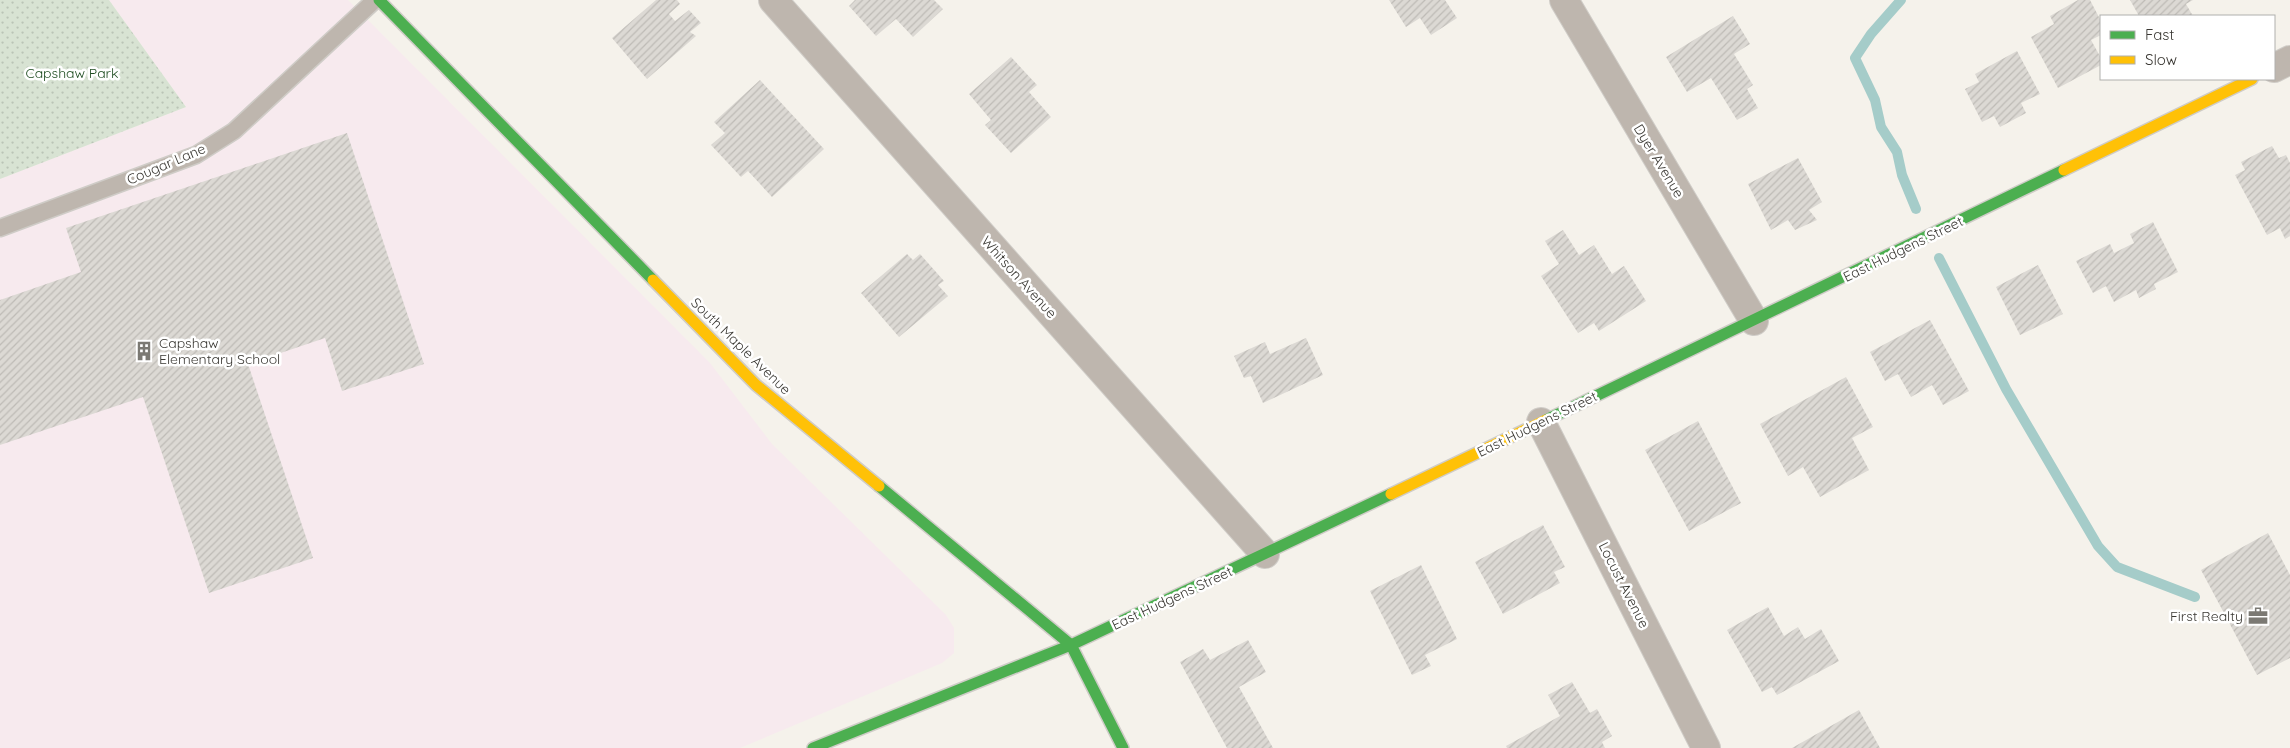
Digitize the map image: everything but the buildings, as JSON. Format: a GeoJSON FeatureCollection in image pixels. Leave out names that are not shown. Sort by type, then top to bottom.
{"type":"FeatureCollection","features":[{"type":"Feature","properties":{"kind":"street","name":"South Maple Avenue"},"geometry":{"type":"LineString","coordinates":[[377,0],[756,385],[1071,645],[1123,748]]}},
{"type":"Feature","properties":{"kind":"street","name":"Whitson Avenue"},"geometry":{"type":"LineString","coordinates":[[773,0],[1265,554]]}},
{"type":"Feature","properties":{"kind":"street","name":"Dyer Avenue"},"geometry":{"type":"LineString","coordinates":[[1564,0],[1754,322]]}},
{"type":"Feature","properties":{"kind":"street"},"geometry":{"type":"LineString","coordinates":[[2275,68],[2290,60]]}},
{"type":"Feature","properties":{"kind":"street","name":"East Hudgens Street"},"geometry":{"type":"LineString","coordinates":[[813,748],[1071,645],[1754,322],[2250,80]]}},
{"type":"Feature","properties":{"kind":"street","name":"Locust Avenue"},"geometry":{"type":"LineString","coordinates":[[1541,422],[1706,748]]}},
{"type":"Feature","properties":{"kind":"lane","name":"Cougar Lane"},"geometry":{"type":"LineString","coordinates":[[0,228],[196,155],[234,131],[377,0]]}},
{"type":"Feature","properties":{"kind":"shaded area"},"geometry":{"type":"Polygon","coordinates":[[[109,0],[348,0],[710,363],[772,444],[946,615],[954,628],[954,653],[942,663],[740,748],[0,748],[0,179],[186,107],[109,0]]]}},
{"type":"Feature","properties":{"kind":"green space","name":"Capshaw Park"},"geometry":{"type":"Polygon","coordinates":[[[0,0],[109,0],[186,107],[0,179],[0,0]]]}},
{"type":"Feature","properties":{"kind":"waterway"},"geometry":{"type":"LineString","coordinates":[[1901,0],[1871,34],[1855,58],[1875,100],[1881,127],[1897,152],[1902,175],[1916,209]]}},
{"type":"Feature","properties":{"kind":"waterway"},"geometry":{"type":"LineString","coordinates":[[1939,258],[2006,389],[2098,546],[2117,567],[2195,597]]}},
{"type":"Feature","properties":{"kind":"traffic: fast"},"geometry":{"type":"LineString","coordinates":[[379,0],[653,280]]}},
{"type":"Feature","properties":{"kind":"traffic: fast"},"geometry":{"type":"LineString","coordinates":[[1546,420],[2064,170]]}},
{"type":"Feature","properties":{"kind":"traffic: fast"},"geometry":{"type":"LineString","coordinates":[[879,486],[1071,645],[1123,748]]}},
{"type":"Feature","properties":{"kind":"traffic: fast"},"geometry":{"type":"LineString","coordinates":[[813,748],[1071,645],[1391,494]]}},
{"type":"Feature","properties":{"kind":"traffic: slow"},"geometry":{"type":"LineString","coordinates":[[2064,170],[2250,80]]}},
{"type":"Feature","properties":{"kind":"traffic: slow"},"geometry":{"type":"LineString","coordinates":[[653,280],[756,385],[879,486]]}},
{"type":"Feature","properties":{"kind":"traffic: slow"},"geometry":{"type":"LineString","coordinates":[[1391,494],[1546,420]]}},
{"type":"Feature","properties":{"kind":"place","name":"Capshaw Elementary School"},"geometry":{"type":"Point","coordinates":[144,351]}},
{"type":"Feature","properties":{"kind":"place","name":"First Realty"},"geometry":{"type":"Point","coordinates":[2258,616]}}]}
